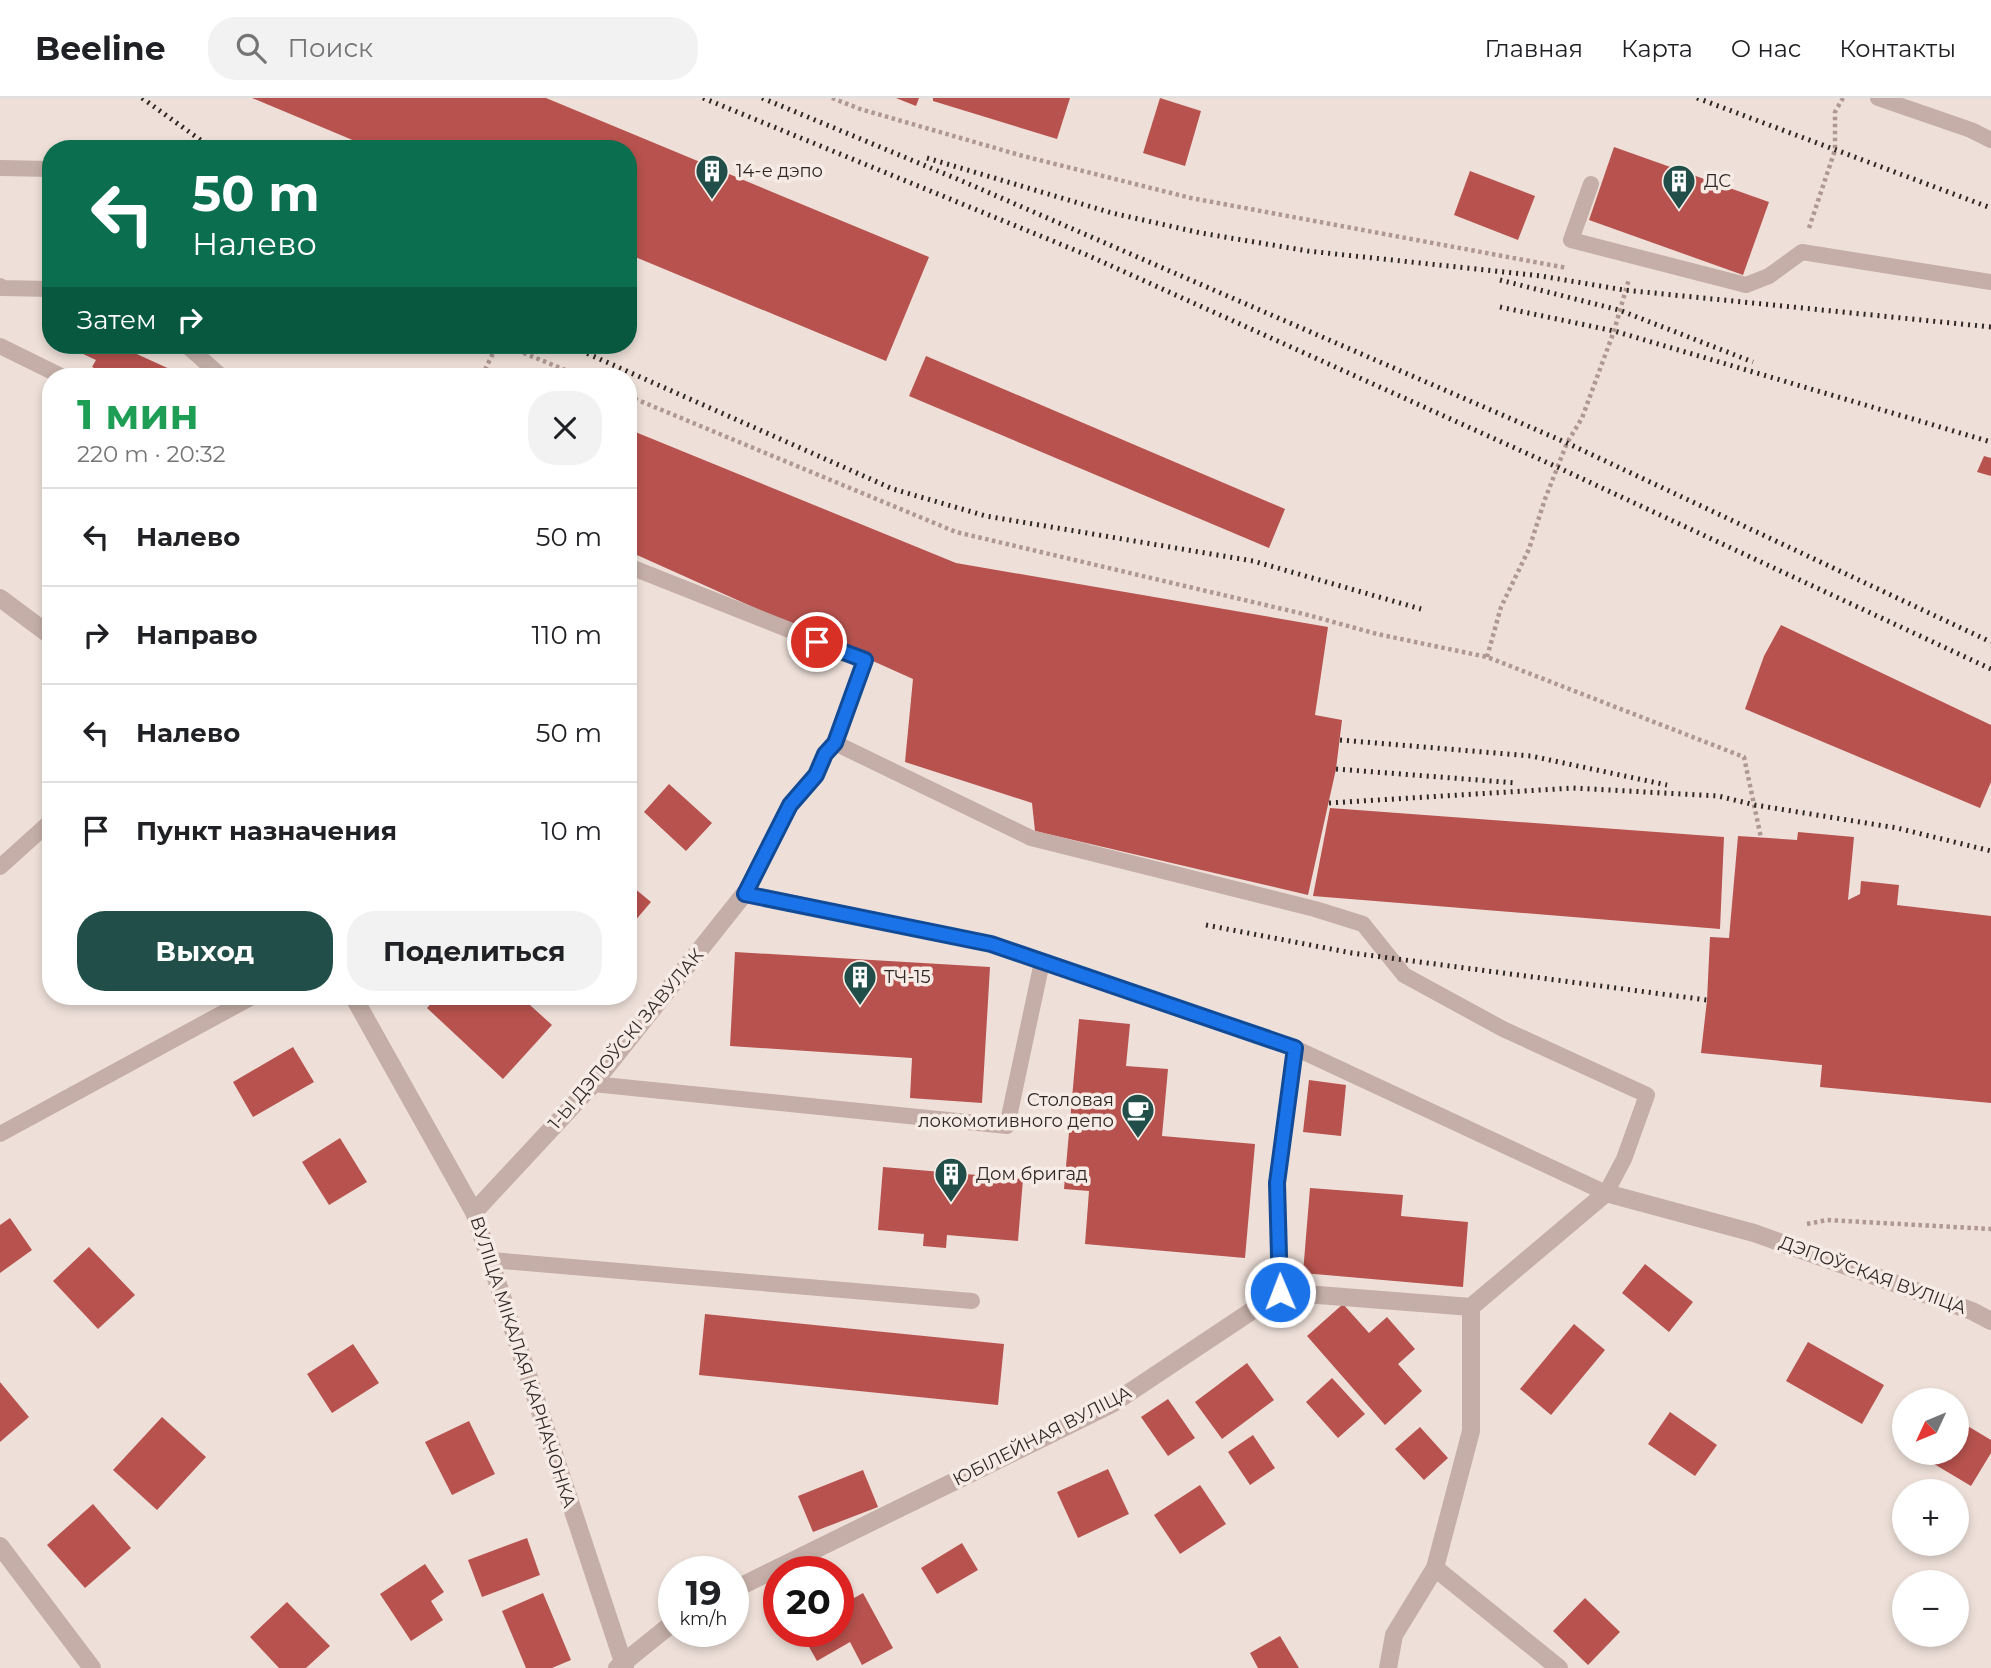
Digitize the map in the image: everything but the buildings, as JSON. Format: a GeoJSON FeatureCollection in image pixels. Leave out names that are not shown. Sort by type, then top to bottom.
{"type":"FeatureCollection","features":[{"type":"Feature","properties":{"kind":"street"},"geometry":{"type":"LineString","coordinates":[[0,598],[42,629]]}},
{"type":"Feature","properties":{"kind":"street","name":"1-Ы ДЭПОЎСКІ ЗАВУЛАК"},"geometry":{"type":"LineString","coordinates":[[474,1212],[593,1084],[745,894]]}},
{"type":"Feature","properties":{"kind":"street","name":"ВУЛІЦА МІКАЛАЯ КАРНАЧОНКА"},"geometry":{"type":"LineString","coordinates":[[358,1005],[474,1212],[622,1667]]}},
{"type":"Feature","properties":{"kind":"street"},"geometry":{"type":"LineString","coordinates":[[1280,1292],[1471,1307],[1606,1193]]}},
{"type":"Feature","properties":{"kind":"street","name":"ДЭПОЎСКАЯ ВУЛІЦА"},"geometry":{"type":"LineString","coordinates":[[1606,1193],[1754,1233],[1972,1311],[1991,1321]]}},
{"type":"Feature","properties":{"kind":"street","name":"ЮБІЛЕЙНАЯ ВУЛІЦА"},"geometry":{"type":"LineString","coordinates":[[749,1582],[1112,1404],[1280,1292]]}},
{"type":"Feature","properties":{"kind":"street"},"geometry":{"type":"LineString","coordinates":[[1388,1668],[1394,1635],[1435,1568],[1471,1431],[1471,1307]]}},
{"type":"Feature","properties":{"kind":"street"},"geometry":{"type":"LineString","coordinates":[[0,1546],[92,1668]]}},
{"type":"Feature","properties":{"kind":"street"},"geometry":{"type":"LineString","coordinates":[[1435,1568],[1559,1668]]}},
{"type":"Feature","properties":{"kind":"street"},"geometry":{"type":"LineString","coordinates":[[622,1667],[658,1636]]}},
{"type":"Feature","properties":{"kind":"lane"},"geometry":{"type":"LineString","coordinates":[[1878,98],[1971,130],[1991,140]]}},
{"type":"Feature","properties":{"kind":"lane"},"geometry":{"type":"LineString","coordinates":[[0,167],[42,169]]}},
{"type":"Feature","properties":{"kind":"lane"},"geometry":{"type":"LineString","coordinates":[[1591,184],[1571,240],[1639,259],[1746,285],[1769,276],[1802,252],[1991,282]]}},
{"type":"Feature","properties":{"kind":"lane"},"geometry":{"type":"LineString","coordinates":[[0,286],[42,289]]}},
{"type":"Feature","properties":{"kind":"lane"},"geometry":{"type":"LineString","coordinates":[[0,346],[45,368]]}},
{"type":"Feature","properties":{"kind":"lane"},"geometry":{"type":"LineString","coordinates":[[196,354],[212,368]]}},
{"type":"Feature","properties":{"kind":"lane"},"geometry":{"type":"LineString","coordinates":[[637,570],[865,660],[835,743],[825,754],[816,775],[790,805],[745,894],[991,944],[1295,1048],[1606,1193],[1624,1159],[1647,1095],[1503,1029],[1404,975],[1363,924],[1315,909],[1031,838],[835,743]]}},
{"type":"Feature","properties":{"kind":"lane"},"geometry":{"type":"LineString","coordinates":[[0,867],[42,829]]}},
{"type":"Feature","properties":{"kind":"lane"},"geometry":{"type":"LineString","coordinates":[[593,1084],[1007,1126],[1042,962]]}},
{"type":"Feature","properties":{"kind":"lane"},"geometry":{"type":"LineString","coordinates":[[0,1133],[237,1005]]}},
{"type":"Feature","properties":{"kind":"lane"},"geometry":{"type":"LineString","coordinates":[[1280,1292],[1277,1183],[1295,1048]]}},
{"type":"Feature","properties":{"kind":"lane"},"geometry":{"type":"LineString","coordinates":[[491,1260],[972,1301]]}},
{"type":"Feature","properties":{"kind":"path"},"geometry":{"type":"LineString","coordinates":[[832,98],[860,109],[1023,156],[1191,198],[1569,268]]}},
{"type":"Feature","properties":{"kind":"path"},"geometry":{"type":"LineString","coordinates":[[1802,252],[1835,150],[1836,112],[1843,98]]}},
{"type":"Feature","properties":{"kind":"path"},"geometry":{"type":"LineString","coordinates":[[1487,657],[1501,607],[1529,549],[1567,443],[1582,418],[1639,259]]}},
{"type":"Feature","properties":{"kind":"path"},"geometry":{"type":"LineString","coordinates":[[1618,276],[1630,278]]}},
{"type":"Feature","properties":{"kind":"path"},"geometry":{"type":"LineString","coordinates":[[527,354],[561,368]]}},
{"type":"Feature","properties":{"kind":"path"},"geometry":{"type":"LineString","coordinates":[[637,400],[956,533],[1308,615],[1377,634],[1487,657],[1744,757],[1760,838]]}},
{"type":"Feature","properties":{"kind":"path"},"geometry":{"type":"LineString","coordinates":[[1802,1224],[1826,1220],[1991,1229]]}},
{"type":"Feature","properties":{"kind":"railway"},"geometry":{"type":"LineString","coordinates":[[142,98],[200,140]]}},
{"type":"Feature","properties":{"kind":"railway"},"geometry":{"type":"LineString","coordinates":[[703,98],[1087,255],[1557,467],[1991,669]]}},
{"type":"Feature","properties":{"kind":"railway"},"geometry":{"type":"LineString","coordinates":[[762,98],[962,181],[1567,443],[1991,642]]}},
{"type":"Feature","properties":{"kind":"railway"},"geometry":{"type":"LineString","coordinates":[[1697,98],[1991,208]]}},
{"type":"Feature","properties":{"kind":"railway"},"geometry":{"type":"LineString","coordinates":[[927,158],[1112,213],[1201,233],[1308,251],[1541,276],[1624,290],[1991,327]]}},
{"type":"Feature","properties":{"kind":"railway"},"geometry":{"type":"LineString","coordinates":[[1500,280],[1619,310],[1753,362]]}},
{"type":"Feature","properties":{"kind":"railway"},"geometry":{"type":"LineString","coordinates":[[1500,307],[1614,331],[1991,442]]}},
{"type":"Feature","properties":{"kind":"railway"},"geometry":{"type":"LineString","coordinates":[[588,354],[620,368]]}},
{"type":"Feature","properties":{"kind":"railway"},"geometry":{"type":"LineString","coordinates":[[637,376],[893,489],[986,516],[1253,561],[1421,609]]}},
{"type":"Feature","properties":{"kind":"railway"},"geometry":{"type":"LineString","coordinates":[[1340,740],[1531,756],[1667,785]]}},
{"type":"Feature","properties":{"kind":"railway"},"geometry":{"type":"LineString","coordinates":[[1336,769],[1517,783]]}},
{"type":"Feature","properties":{"kind":"railway"},"geometry":{"type":"LineString","coordinates":[[1329,803],[1573,788],[1718,796],[1755,805],[1897,828],[1991,851]]}},
{"type":"Feature","properties":{"kind":"railway"},"geometry":{"type":"LineString","coordinates":[[1206,925],[1352,953],[1707,1000]]}},
{"type":"Feature","properties":{"kind":"place","name":"14-е дэпо"},"geometry":{"type":"Point","coordinates":[712,201]}},
{"type":"Feature","properties":{"kind":"place","name":"ДС"},"geometry":{"type":"Point","coordinates":[1679,211]}},
{"type":"Feature","properties":{"kind":"place","name":"ТЧ-15"},"geometry":{"type":"Point","coordinates":[860,1007]}},
{"type":"Feature","properties":{"kind":"place","name":"Столовая локомотивного депо"},"geometry":{"type":"Point","coordinates":[1138,1140]}},
{"type":"Feature","properties":{"kind":"place","name":"Дом бригад"},"geometry":{"type":"Point","coordinates":[951,1204]}},
{"type":"Feature","properties":{"kind":"route"},"geometry":{"type":"LineString","coordinates":[[817,642],[865,660],[835,743],[825,754],[816,775],[790,805],[745,894],[991,944],[1295,1048],[1277,1183],[1280,1292]]}}]}
